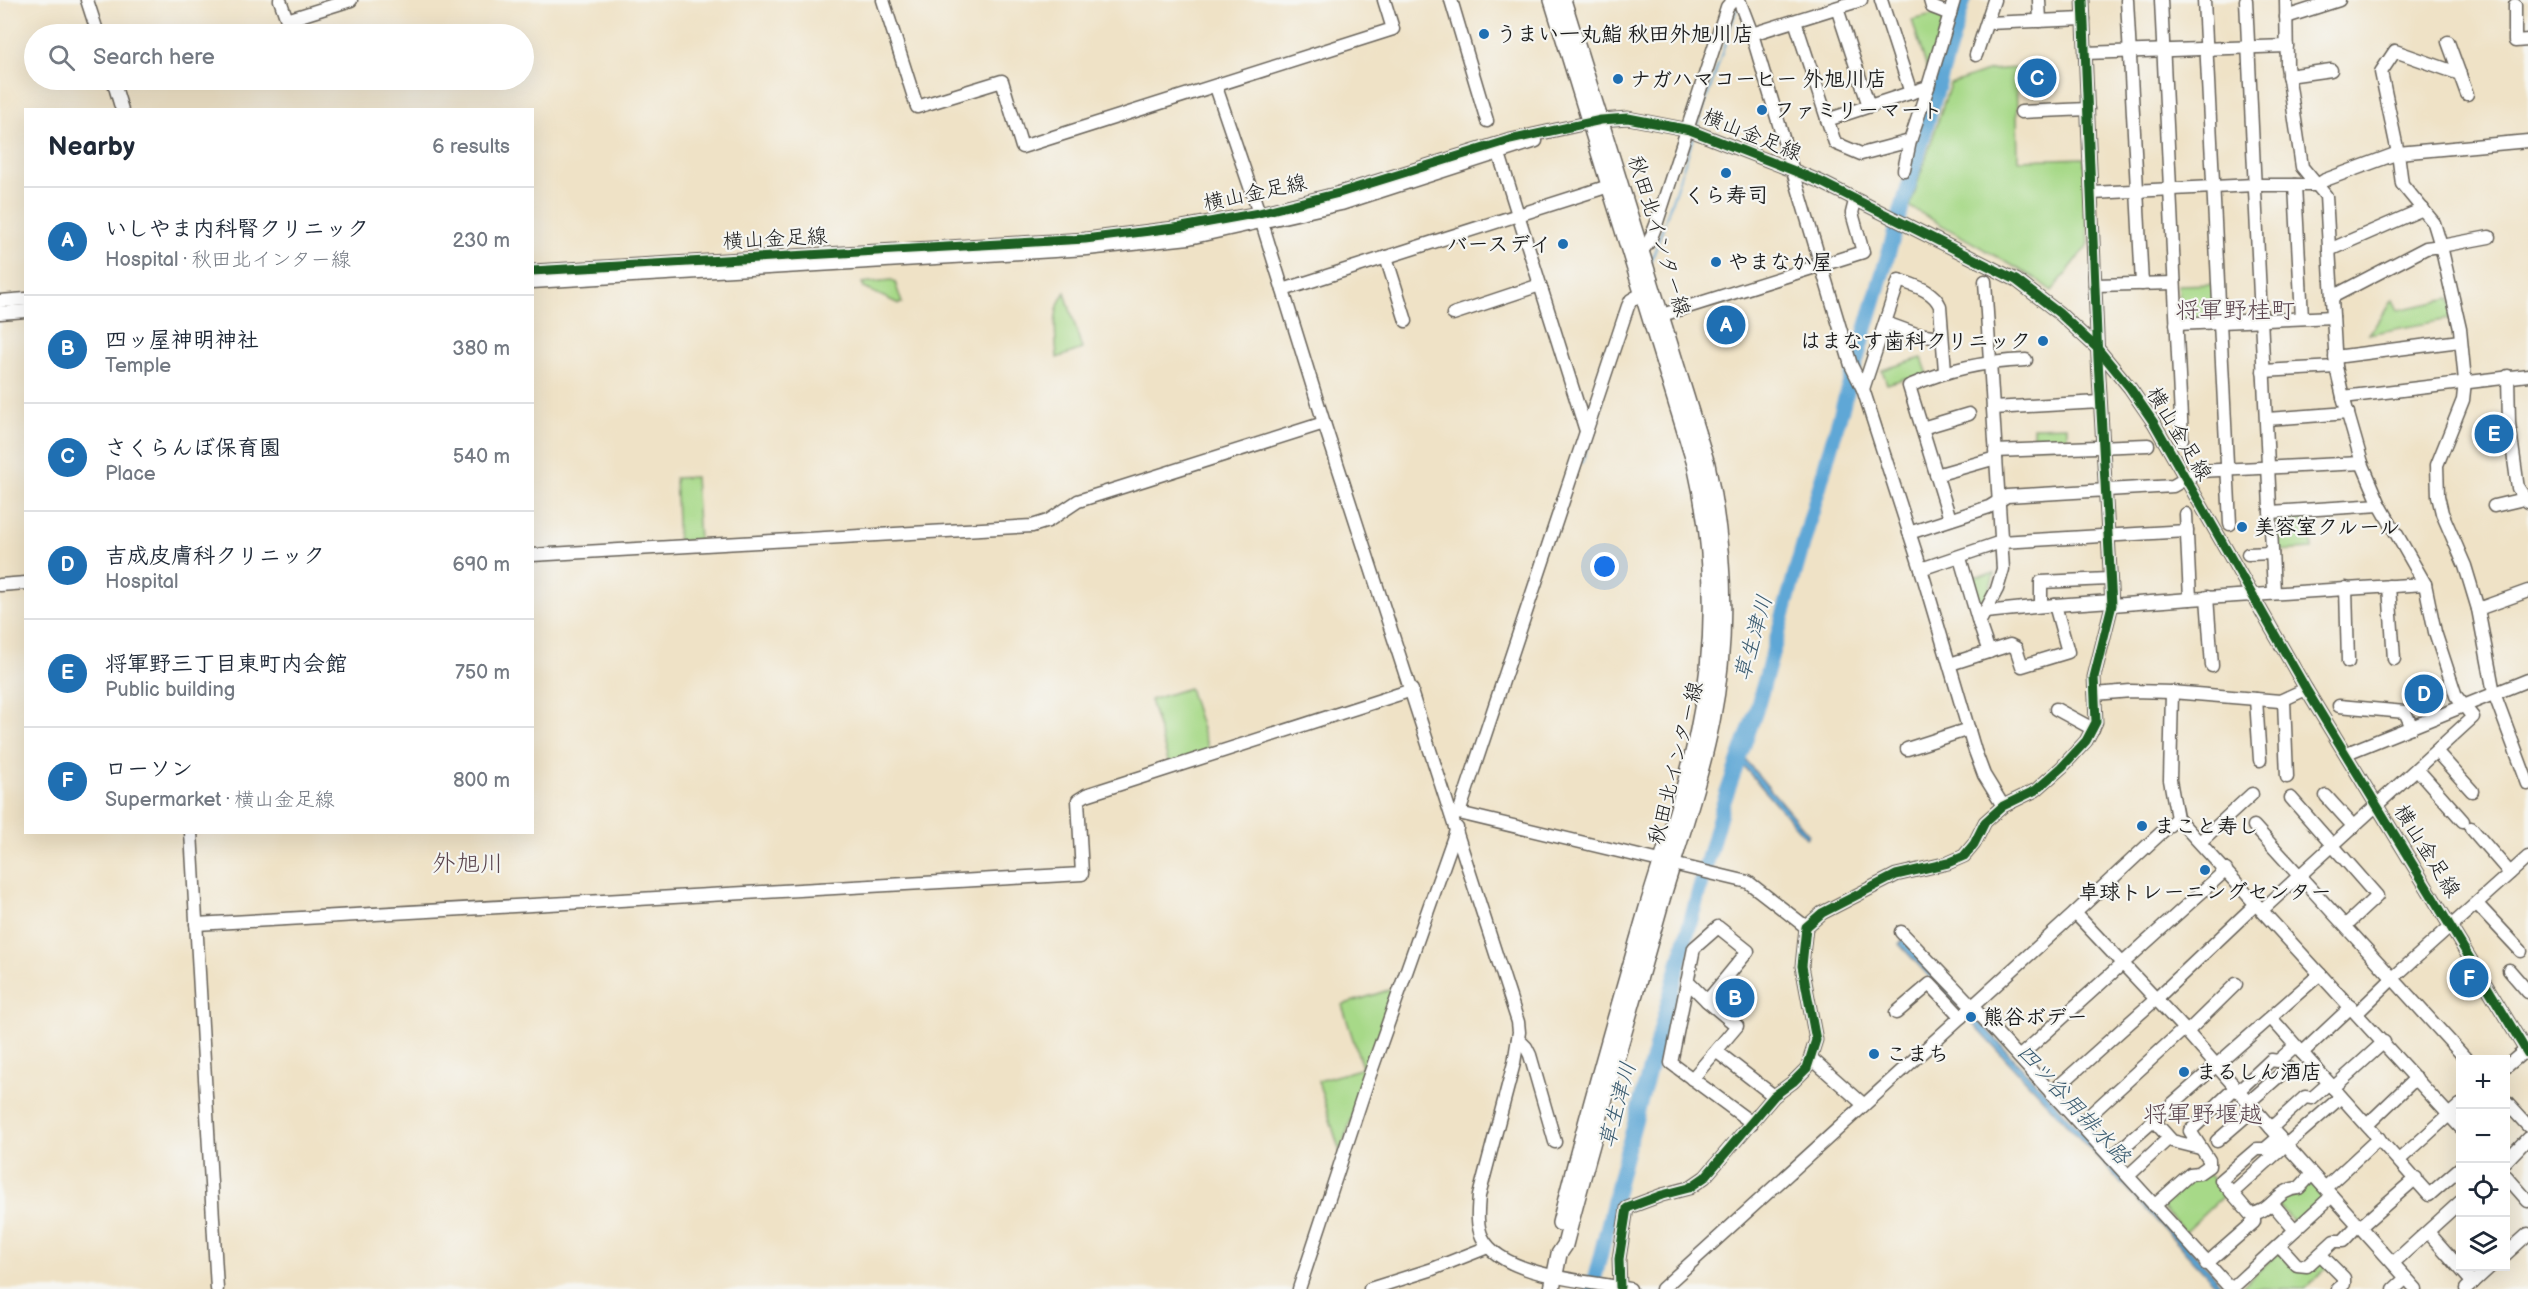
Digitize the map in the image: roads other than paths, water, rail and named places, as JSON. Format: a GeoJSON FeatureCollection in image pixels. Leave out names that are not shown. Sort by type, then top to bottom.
{"type":"FeatureCollection","features":[{"type":"Feature","properties":{"kind":"main road","name":"秋田北インター線"},"geometry":{"type":"LineString","coordinates":[[1552,0],[1595,121],[1643,281],[1698,473],[1709,541],[1712,587],[1710,652],[1702,711],[1667,862]]}},
{"type":"Feature","properties":{"kind":"main road","name":"秋田北インター線"},"geometry":{"type":"LineString","coordinates":[[1553,1282],[1559,1254],[1556,1244],[1579,1147],[1712,721],[1721,646],[1723,592],[1718,527],[1707,464],[1662,315],[1643,281],[1610,186],[1563,0]]}},
{"type":"Feature","properties":{"kind":"street"},"geometry":{"type":"LineString","coordinates":[[87,0],[95,24]]}},
{"type":"Feature","properties":{"kind":"street"},"geometry":{"type":"LineString","coordinates":[[280,0],[287,20],[330,3],[351,0]]}},
{"type":"Feature","properties":{"kind":"street"},"geometry":{"type":"LineString","coordinates":[[883,0],[917,107],[1002,81],[1022,147],[1393,29],[1384,0]]}},
{"type":"Feature","properties":{"kind":"street"},"geometry":{"type":"LineString","coordinates":[[1451,0],[1487,121]]}},
{"type":"Feature","properties":{"kind":"street"},"geometry":{"type":"LineString","coordinates":[[1752,34],[1861,0]]}},
{"type":"Feature","properties":{"kind":"street"},"geometry":{"type":"LineString","coordinates":[[1881,0],[1911,93]]}},
{"type":"Feature","properties":{"kind":"street"},"geometry":{"type":"LineString","coordinates":[[1930,0],[1932,7],[1950,14]]}},
{"type":"Feature","properties":{"kind":"street"},"geometry":{"type":"LineString","coordinates":[[1904,170],[1910,141],[1954,0]]}},
{"type":"Feature","properties":{"kind":"street"},"geometry":{"type":"LineString","coordinates":[[1976,55],[1994,0]]}},
{"type":"Feature","properties":{"kind":"street"},"geometry":{"type":"LineString","coordinates":[[2039,0],[2040,21]]}},
{"type":"Feature","properties":{"kind":"street"},"geometry":{"type":"LineString","coordinates":[[1458,831],[1518,1022],[1518,1040],[1511,1075],[1479,1196],[1480,1234],[1488,1247],[1516,1265],[1553,1282],[1577,1279],[1621,1287],[1619,1260],[1627,1208],[1689,1188],[1705,1177],[1738,1135],[1752,1123],[1774,1096],[1807,1068],[1816,1040],[1802,966],[1806,927],[1822,913],[1896,875],[1948,863],[1964,856],[1974,844],[1985,822],[2003,807],[2036,790],[2054,774],[2086,741],[2096,722],[2094,677],[2111,603],[2083,0]]}},
{"type":"Feature","properties":{"kind":"street"},"geometry":{"type":"LineString","coordinates":[[2127,0],[2142,284]]}},
{"type":"Feature","properties":{"kind":"street"},"geometry":{"type":"LineString","coordinates":[[2162,0],[2182,440]]}},
{"type":"Feature","properties":{"kind":"street"},"geometry":{"type":"LineString","coordinates":[[2204,0],[2230,524]]}},
{"type":"Feature","properties":{"kind":"street"},"geometry":{"type":"LineString","coordinates":[[2246,0],[2274,592]]}},
{"type":"Feature","properties":{"kind":"street"},"geometry":{"type":"LineString","coordinates":[[2051,1093],[2259,907],[2301,875],[2473,717],[2456,696],[2435,632],[2425,584],[2380,505],[2362,463],[2343,397],[2336,362],[2326,196],[2302,167],[2288,76],[2286,0]]}},
{"type":"Feature","properties":{"kind":"street"},"geometry":{"type":"LineString","coordinates":[[2286,17],[2324,2],[2339,0]]}},
{"type":"Feature","properties":{"kind":"street"},"geometry":{"type":"LineString","coordinates":[[2519,4],[2515,41],[2528,40]]}},
{"type":"Feature","properties":{"kind":"street"},"geometry":{"type":"LineString","coordinates":[[1299,1289],[1367,1083],[1458,831],[1460,815],[1628,306],[1643,281],[1650,240],[1693,131],[1727,7],[1742,5],[1851,364],[1860,384],[1921,569],[1969,729],[1984,775],[2003,807]]}},
{"type":"Feature","properties":{"kind":"street"},"geometry":{"type":"LineString","coordinates":[[1837,8],[1869,106]]}},
{"type":"Feature","properties":{"kind":"street"},"geometry":{"type":"LineString","coordinates":[[1987,23],[2084,18]]}},
{"type":"Feature","properties":{"kind":"street"},"geometry":{"type":"LineString","coordinates":[[1795,21],[1835,142],[1861,154],[1910,141]]}},
{"type":"Feature","properties":{"kind":"street"},"geometry":{"type":"LineString","coordinates":[[2448,42],[2467,94]]}},
{"type":"Feature","properties":{"kind":"street"},"geometry":{"type":"LineString","coordinates":[[2085,53],[2287,45]]}},
{"type":"Feature","properties":{"kind":"street"},"geometry":{"type":"LineString","coordinates":[[2460,74],[2395,51],[2381,72],[2402,184],[2434,223],[2460,329],[2465,381],[2463,400],[2437,465],[2438,496],[2442,513],[2465,566],[2478,609],[2494,693],[2522,746],[2528,782]]}},
{"type":"Feature","properties":{"kind":"street"},"geometry":{"type":"LineString","coordinates":[[2288,76],[2331,70]]}},
{"type":"Feature","properties":{"kind":"street"},"geometry":{"type":"LineString","coordinates":[[1216,87],[1412,690],[1460,815]]}},
{"type":"Feature","properties":{"kind":"street"},"geometry":{"type":"LineString","coordinates":[[1827,120],[1928,87]]}},
{"type":"Feature","properties":{"kind":"street"},"geometry":{"type":"LineString","coordinates":[[116,90],[121,108]]}},
{"type":"Feature","properties":{"kind":"street"},"geometry":{"type":"LineString","coordinates":[[2021,112],[2088,109]]}},
{"type":"Feature","properties":{"kind":"street","name":"横山金足線"},"geometry":{"type":"LineString","coordinates":[[534,282],[1087,249],[1189,238],[1510,140],[1595,121],[1628,118],[1693,131],[1821,183],[2016,280],[2059,313],[2098,349],[2130,388],[2185,477],[2306,689],[2527,1051]]}},
{"type":"Feature","properties":{"kind":"street","name":"横山金足線"},"geometry":{"type":"LineString","coordinates":[[534,271],[1085,239],[1260,218],[1341,204],[1595,121]]}},
{"type":"Feature","properties":{"kind":"street"},"geometry":{"type":"LineString","coordinates":[[2092,193],[2254,185],[2318,185],[2325,180],[2398,153],[2528,141]]}},
{"type":"Feature","properties":{"kind":"street"},"geometry":{"type":"LineString","coordinates":[[1499,154],[1586,432]]}},
{"type":"Feature","properties":{"kind":"street"},"geometry":{"type":"LineString","coordinates":[[2295,185],[2302,318]]}},
{"type":"Feature","properties":{"kind":"street"},"geometry":{"type":"LineString","coordinates":[[1283,290],[1610,186]]}},
{"type":"Feature","properties":{"kind":"street"},"geometry":{"type":"LineString","coordinates":[[1662,315],[1863,252],[1852,213],[1855,201]]}},
{"type":"Feature","properties":{"kind":"street"},"geometry":{"type":"LineString","coordinates":[[2329,250],[2423,209]]}},
{"type":"Feature","properties":{"kind":"street"},"geometry":{"type":"LineString","coordinates":[[2332,297],[2426,248],[2488,237]]}},
{"type":"Feature","properties":{"kind":"street"},"geometry":{"type":"LineString","coordinates":[[1386,257],[1406,321]]}},
{"type":"Feature","properties":{"kind":"street"},"geometry":{"type":"LineString","coordinates":[[1860,384],[1886,323],[1899,280],[1933,294],[1937,298],[1941,306],[1945,371]]}},
{"type":"Feature","properties":{"kind":"street"},"geometry":{"type":"LineString","coordinates":[[1982,617],[1996,589],[2003,568],[1985,281]]}},
{"type":"Feature","properties":{"kind":"street"},"geometry":{"type":"LineString","coordinates":[[2095,285],[2174,283]]}},
{"type":"Feature","properties":{"kind":"street"},"geometry":{"type":"LineString","coordinates":[[1453,314],[1540,285]]}},
{"type":"Feature","properties":{"kind":"street"},"geometry":{"type":"LineString","coordinates":[[0,301],[24,299]]}},
{"type":"Feature","properties":{"kind":"street"},"geometry":{"type":"LineString","coordinates":[[0,313],[24,311]]}},
{"type":"Feature","properties":{"kind":"street"},"geometry":{"type":"LineString","coordinates":[[2176,324],[2333,317]]}},
{"type":"Feature","properties":{"kind":"street"},"geometry":{"type":"LineString","coordinates":[[1886,323],[1917,334],[1942,337]]}},
{"type":"Feature","properties":{"kind":"street"},"geometry":{"type":"LineString","coordinates":[[2263,370],[2336,362],[2460,341]]}},
{"type":"Feature","properties":{"kind":"street"},"geometry":{"type":"LineString","coordinates":[[1950,519],[1909,386],[1945,371],[1990,362],[2026,360]]}},
{"type":"Feature","properties":{"kind":"street"},"geometry":{"type":"LineString","coordinates":[[2343,397],[2528,375]]}},
{"type":"Feature","properties":{"kind":"street"},"geometry":{"type":"LineString","coordinates":[[2494,506],[2527,499],[2518,488],[2509,423],[2508,376]]}},
{"type":"Feature","properties":{"kind":"street"},"geometry":{"type":"LineString","coordinates":[[1993,408],[2100,402]]}},
{"type":"Feature","properties":{"kind":"street"},"geometry":{"type":"LineString","coordinates":[[2267,419],[2348,413]]}},
{"type":"Feature","properties":{"kind":"street"},"geometry":{"type":"LineString","coordinates":[[1922,428],[1970,414]]}},
{"type":"Feature","properties":{"kind":"street"},"geometry":{"type":"LineString","coordinates":[[534,555],[1032,526],[1048,521],[1078,501],[1324,423]]}},
{"type":"Feature","properties":{"kind":"street"},"geometry":{"type":"LineString","coordinates":[[1936,475],[1996,455],[2148,445]]}},
{"type":"Feature","properties":{"kind":"street"},"geometry":{"type":"LineString","coordinates":[[1909,533],[1989,507],[2007,496],[2173,486],[2199,471],[2362,463]]}},
{"type":"Feature","properties":{"kind":"street"},"geometry":{"type":"LineString","coordinates":[[2270,512],[2380,505]]}},
{"type":"Feature","properties":{"kind":"street"},"geometry":{"type":"LineString","coordinates":[[2186,514],[2190,599]]}},
{"type":"Feature","properties":{"kind":"street"},"geometry":{"type":"LineString","coordinates":[[1921,569],[1960,558],[2001,542],[2187,531]]}},
{"type":"Feature","properties":{"kind":"street"},"geometry":{"type":"LineString","coordinates":[[2248,554],[2272,553]]}},
{"type":"Feature","properties":{"kind":"street"},"geometry":{"type":"LineString","coordinates":[[1960,558],[1982,617],[1989,652]]}},
{"type":"Feature","properties":{"kind":"street"},"geometry":{"type":"LineString","coordinates":[[2041,606],[2041,582],[2109,579]]}},
{"type":"Feature","properties":{"kind":"street"},"geometry":{"type":"LineString","coordinates":[[0,585],[24,584]]}},
{"type":"Feature","properties":{"kind":"street"},"geometry":{"type":"LineString","coordinates":[[1982,617],[2041,606],[2425,584]]}},
{"type":"Feature","properties":{"kind":"street"},"geometry":{"type":"LineString","coordinates":[[2389,586],[2394,659]]}},
{"type":"Feature","properties":{"kind":"street"},"geometry":{"type":"LineString","coordinates":[[2346,588],[2348,662]]}},
{"type":"Feature","properties":{"kind":"street"},"geometry":{"type":"LineString","coordinates":[[2478,609],[2528,591]]}},
{"type":"Feature","properties":{"kind":"street"},"geometry":{"type":"LineString","coordinates":[[2207,597],[2212,666]]}},
{"type":"Feature","properties":{"kind":"street"},"geometry":{"type":"LineString","coordinates":[[1950,664],[2010,645],[2016,648],[2022,666],[2068,652],[2055,605]]}},
{"type":"Feature","properties":{"kind":"street"},"geometry":{"type":"LineString","coordinates":[[2347,753],[2528,680]]}},
{"type":"Feature","properties":{"kind":"street"},"geometry":{"type":"LineString","coordinates":[[2095,694],[2131,691],[2172,692],[2284,700],[2306,689]]}},
{"type":"Feature","properties":{"kind":"street"},"geometry":{"type":"LineString","coordinates":[[196,924],[1082,874],[1077,800],[1096,791],[1412,690]]}},
{"type":"Feature","properties":{"kind":"street"},"geometry":{"type":"LineString","coordinates":[[2172,692],[2170,780],[2177,818],[2456,1122]]}},
{"type":"Feature","properties":{"kind":"street"},"geometry":{"type":"LineString","coordinates":[[2256,699],[2260,760]]}},
{"type":"Feature","properties":{"kind":"street"},"geometry":{"type":"LineString","coordinates":[[2284,700],[2287,777]]}},
{"type":"Feature","properties":{"kind":"street"},"geometry":{"type":"LineString","coordinates":[[2339,706],[2405,712],[2412,727]]}},
{"type":"Feature","properties":{"kind":"street"},"geometry":{"type":"LineString","coordinates":[[2056,708],[2093,729]]}},
{"type":"Feature","properties":{"kind":"street"},"geometry":{"type":"LineString","coordinates":[[1907,749],[1969,729]]}},
{"type":"Feature","properties":{"kind":"street"},"geometry":{"type":"LineString","coordinates":[[2436,751],[2472,791]]}},
{"type":"Feature","properties":{"kind":"street"},"geometry":{"type":"LineString","coordinates":[[2417,769],[2510,873]]}},
{"type":"Feature","properties":{"kind":"street"},"geometry":{"type":"LineString","coordinates":[[2199,842],[2252,794]]}},
{"type":"Feature","properties":{"kind":"street"},"geometry":{"type":"LineString","coordinates":[[2326,796],[2354,827]]}},
{"type":"Feature","properties":{"kind":"street"},"geometry":{"type":"LineString","coordinates":[[2291,798],[2377,896],[2346,925]]}},
{"type":"Feature","properties":{"kind":"street"},"geometry":{"type":"LineString","coordinates":[[1460,815],[1748,882],[1806,927]]}},
{"type":"Feature","properties":{"kind":"street"},"geometry":{"type":"LineString","coordinates":[[1662,1289],[2177,818]]}},
{"type":"Feature","properties":{"kind":"street"},"geometry":{"type":"LineString","coordinates":[[2254,826],[2464,1055]]}},
{"type":"Feature","properties":{"kind":"street"},"geometry":{"type":"LineString","coordinates":[[191,834],[217,1289]]}},
{"type":"Feature","properties":{"kind":"street"},"geometry":{"type":"LineString","coordinates":[[2127,1176],[2172,1140],[2190,1131],[2271,1060],[2278,1061],[2299,1049],[2354,1010],[2528,857]]}},
{"type":"Feature","properties":{"kind":"street"},"geometry":{"type":"LineString","coordinates":[[2019,1057],[2226,870]]}},
{"type":"Feature","properties":{"kind":"street"},"geometry":{"type":"LineString","coordinates":[[2477,903],[2521,951]]}},
{"type":"Feature","properties":{"kind":"street"},"geometry":{"type":"LineString","coordinates":[[2075,913],[2186,1030],[2279,1140],[2416,1289]]}},
{"type":"Feature","properties":{"kind":"street"},"geometry":{"type":"LineString","coordinates":[[1707,1001],[1748,951],[1718,927],[1695,948],[1671,1063],[1752,1123]]}},
{"type":"Feature","properties":{"kind":"street"},"geometry":{"type":"LineString","coordinates":[[1901,933],[1967,1011]]}},
{"type":"Feature","properties":{"kind":"street"},"geometry":{"type":"LineString","coordinates":[[2509,970],[2528,992]]}},
{"type":"Feature","properties":{"kind":"street"},"geometry":{"type":"LineString","coordinates":[[2111,1158],[2320,974]]}},
{"type":"Feature","properties":{"kind":"street"},"geometry":{"type":"LineString","coordinates":[[1687,981],[1737,1026],[1692,1079]]}},
{"type":"Feature","properties":{"kind":"street"},"geometry":{"type":"LineString","coordinates":[[1896,1012],[1930,984],[1967,1011],[2019,1057],[2231,1289],[2295,1230],[2379,1138]]}},
{"type":"Feature","properties":{"kind":"street"},"geometry":{"type":"LineString","coordinates":[[2080,1124],[2236,984]]}},
{"type":"Feature","properties":{"kind":"street"},"geometry":{"type":"LineString","coordinates":[[2271,1018],[2429,1195],[2456,1171]]}},
{"type":"Feature","properties":{"kind":"street"},"geometry":{"type":"LineString","coordinates":[[1518,1040],[1530,1054],[1555,1142]]}},
{"type":"Feature","properties":{"kind":"street"},"geometry":{"type":"LineString","coordinates":[[2312,1174],[2299,1188],[2288,1188],[2260,1213],[2254,1214],[2250,1214],[2221,1180],[2257,1149],[2265,1149],[2279,1140],[2384,1042]]}},
{"type":"Feature","properties":{"kind":"street"},"geometry":{"type":"LineString","coordinates":[[1716,1051],[1774,1096]]}},
{"type":"Feature","properties":{"kind":"street"},"geometry":{"type":"LineString","coordinates":[[2510,1063],[2527,1051]]}},
{"type":"Feature","properties":{"kind":"street"},"geometry":{"type":"LineString","coordinates":[[1810,1059],[1863,1104]]}},
{"type":"Feature","properties":{"kind":"street"},"geometry":{"type":"LineString","coordinates":[[2217,1141],[2288,1068]]}},
{"type":"Feature","properties":{"kind":"street"},"geometry":{"type":"LineString","coordinates":[[2367,1125],[2416,1078]]}},
{"type":"Feature","properties":{"kind":"street"},"geometry":{"type":"LineString","coordinates":[[2279,1140],[2305,1097],[2312,1098],[2334,1090]]}},
{"type":"Feature","properties":{"kind":"street"},"geometry":{"type":"LineString","coordinates":[[2510,1107],[2528,1126]]}},
{"type":"Feature","properties":{"kind":"street"},"geometry":{"type":"LineString","coordinates":[[2399,1160],[2456,1108]]}},
{"type":"Feature","properties":{"kind":"street"},"geometry":{"type":"LineString","coordinates":[[2154,1121],[2172,1140],[2200,1149]]}},
{"type":"Feature","properties":{"kind":"street"},"geometry":{"type":"LineString","coordinates":[[2154,1206],[2190,1174],[2199,1173],[2209,1166],[2209,1160],[2190,1131]]}},
{"type":"Feature","properties":{"kind":"street"},"geometry":{"type":"LineString","coordinates":[[2510,1156],[2528,1138]]}},
{"type":"Feature","properties":{"kind":"street"},"geometry":{"type":"LineString","coordinates":[[2279,1245],[2297,1265],[2307,1266],[2334,1241],[2343,1241],[2416,1178]]}},
{"type":"Feature","properties":{"kind":"street"},"geometry":{"type":"LineString","coordinates":[[2510,1181],[2528,1201]]}},
{"type":"Feature","properties":{"kind":"street"},"geometry":{"type":"LineString","coordinates":[[2272,1203],[2295,1230]]}},
{"type":"Feature","properties":{"kind":"street"},"geometry":{"type":"LineString","coordinates":[[2393,1263],[2456,1208]]}},
{"type":"Feature","properties":{"kind":"street"},"geometry":{"type":"LineString","coordinates":[[2206,1264],[2254,1222],[2254,1214]]}},
{"type":"Feature","properties":{"kind":"street"},"geometry":{"type":"LineString","coordinates":[[2428,1232],[2470,1286],[2486,1271]]}},
{"type":"Feature","properties":{"kind":"street"},"geometry":{"type":"LineString","coordinates":[[2510,1250],[2528,1234]]}},
{"type":"Feature","properties":{"kind":"street"},"geometry":{"type":"LineString","coordinates":[[1370,1289],[1430,1270],[1488,1247]]}},
{"type":"Feature","properties":{"kind":"street"},"geometry":{"type":"LineString","coordinates":[[2320,1254],[2344,1278],[2343,1284],[2338,1289]]}},
{"type":"Feature","properties":{"kind":"street"},"geometry":{"type":"LineString","coordinates":[[2394,1289],[2406,1278]]}},
{"type":"Feature","properties":{"kind":"water"},"geometry":{"type":"Polygon","coordinates":[[[1740,754],[1809,835],[1806,838],[1738,760],[1740,754]]]}},
{"type":"Feature","properties":{"kind":"water","name":"四ツ谷用排水路"},"geometry":{"type":"Polygon","coordinates":[[[1903,939],[2227,1289],[2220,1289],[1899,944],[1903,939]]]}},
{"type":"Feature","properties":{"kind":"waterway","name":"草生津川"},"geometry":{"type":"LineString","coordinates":[[1592,1289],[1623,1165],[1723,804],[1757,708],[1830,449],[1964,0]]}},
{"type":"Feature","properties":{"kind":"waterway"},"geometry":{"type":"LineString","coordinates":[[1697,128],[1737,8]]}},
{"type":"Feature","properties":{"kind":"waterway"},"geometry":{"type":"LineString","coordinates":[[1651,262],[1694,136]]}},
{"type":"Feature","properties":{"kind":"waterway"},"geometry":{"type":"LineString","coordinates":[[1582,463],[1603,400]]}},
{"type":"Feature","properties":{"kind":"place","name":"うまい一丸鮨 秋田外旭川店"},"geometry":{"type":"Point","coordinates":[1484,34]}},
{"type":"Feature","properties":{"kind":"place","name":"さくらんぼ保育園"},"geometry":{"type":"Point","coordinates":[2037,78]}},
{"type":"Feature","properties":{"kind":"place","name":"ナガハマコーヒー 外旭川店"},"geometry":{"type":"Point","coordinates":[1618,79]}},
{"type":"Feature","properties":{"kind":"place","name":"ファミリーマート"},"geometry":{"type":"Point","coordinates":[1762,110]}},
{"type":"Feature","properties":{"kind":"place","name":"くら寿司"},"geometry":{"type":"Point","coordinates":[1726,173]}},
{"type":"Feature","properties":{"kind":"place","name":"バースデイ"},"geometry":{"type":"Point","coordinates":[1563,244]}},
{"type":"Feature","properties":{"kind":"place","name":"やまなか屋"},"geometry":{"type":"Point","coordinates":[1716,262]}},
{"type":"Feature","properties":{"kind":"place","name":"いしやま内科腎クリニック"},"geometry":{"type":"Point","coordinates":[1726,325]}},
{"type":"Feature","properties":{"kind":"place","name":"はまなす歯科クリニック"},"geometry":{"type":"Point","coordinates":[2043,341]}},
{"type":"Feature","properties":{"kind":"place","name":"将軍野三丁目東町内会館"},"geometry":{"type":"Point","coordinates":[2494,434]}},
{"type":"Feature","properties":{"kind":"place","name":"美容室クルール"},"geometry":{"type":"Point","coordinates":[2242,527]}},
{"type":"Feature","properties":{"kind":"place","name":"吉成皮膚科クリニック"},"geometry":{"type":"Point","coordinates":[2424,694]}},
{"type":"Feature","properties":{"kind":"place","name":"まこと寿し"},"geometry":{"type":"Point","coordinates":[2142,826]}},
{"type":"Feature","properties":{"kind":"place","name":"卓球トレーニングセンター"},"geometry":{"type":"Point","coordinates":[2205,870]}},
{"type":"Feature","properties":{"kind":"place","name":"ローソン"},"geometry":{"type":"Point","coordinates":[2469,978]}},
{"type":"Feature","properties":{"kind":"place","name":"四ッ屋神明神社"},"geometry":{"type":"Point","coordinates":[1735,998]}},
{"type":"Feature","properties":{"kind":"place","name":"熊谷ボデー"},"geometry":{"type":"Point","coordinates":[1971,1017]}},
{"type":"Feature","properties":{"kind":"place","name":"こまち"},"geometry":{"type":"Point","coordinates":[1874,1054]}},
{"type":"Feature","properties":{"kind":"place","name":"まるしん酒店"},"geometry":{"type":"Point","coordinates":[2184,1072]}},
{"type":"Feature","properties":{"kind":"district","name":"将軍野桂町"},"geometry":{"type":"Point","coordinates":[2235,310]}},
{"type":"Feature","properties":{"kind":"district","name":"外旭川"},"geometry":{"type":"Point","coordinates":[468,863]}},
{"type":"Feature","properties":{"kind":"district","name":"将軍野堰越"},"geometry":{"type":"Point","coordinates":[2203,1114]}}]}
